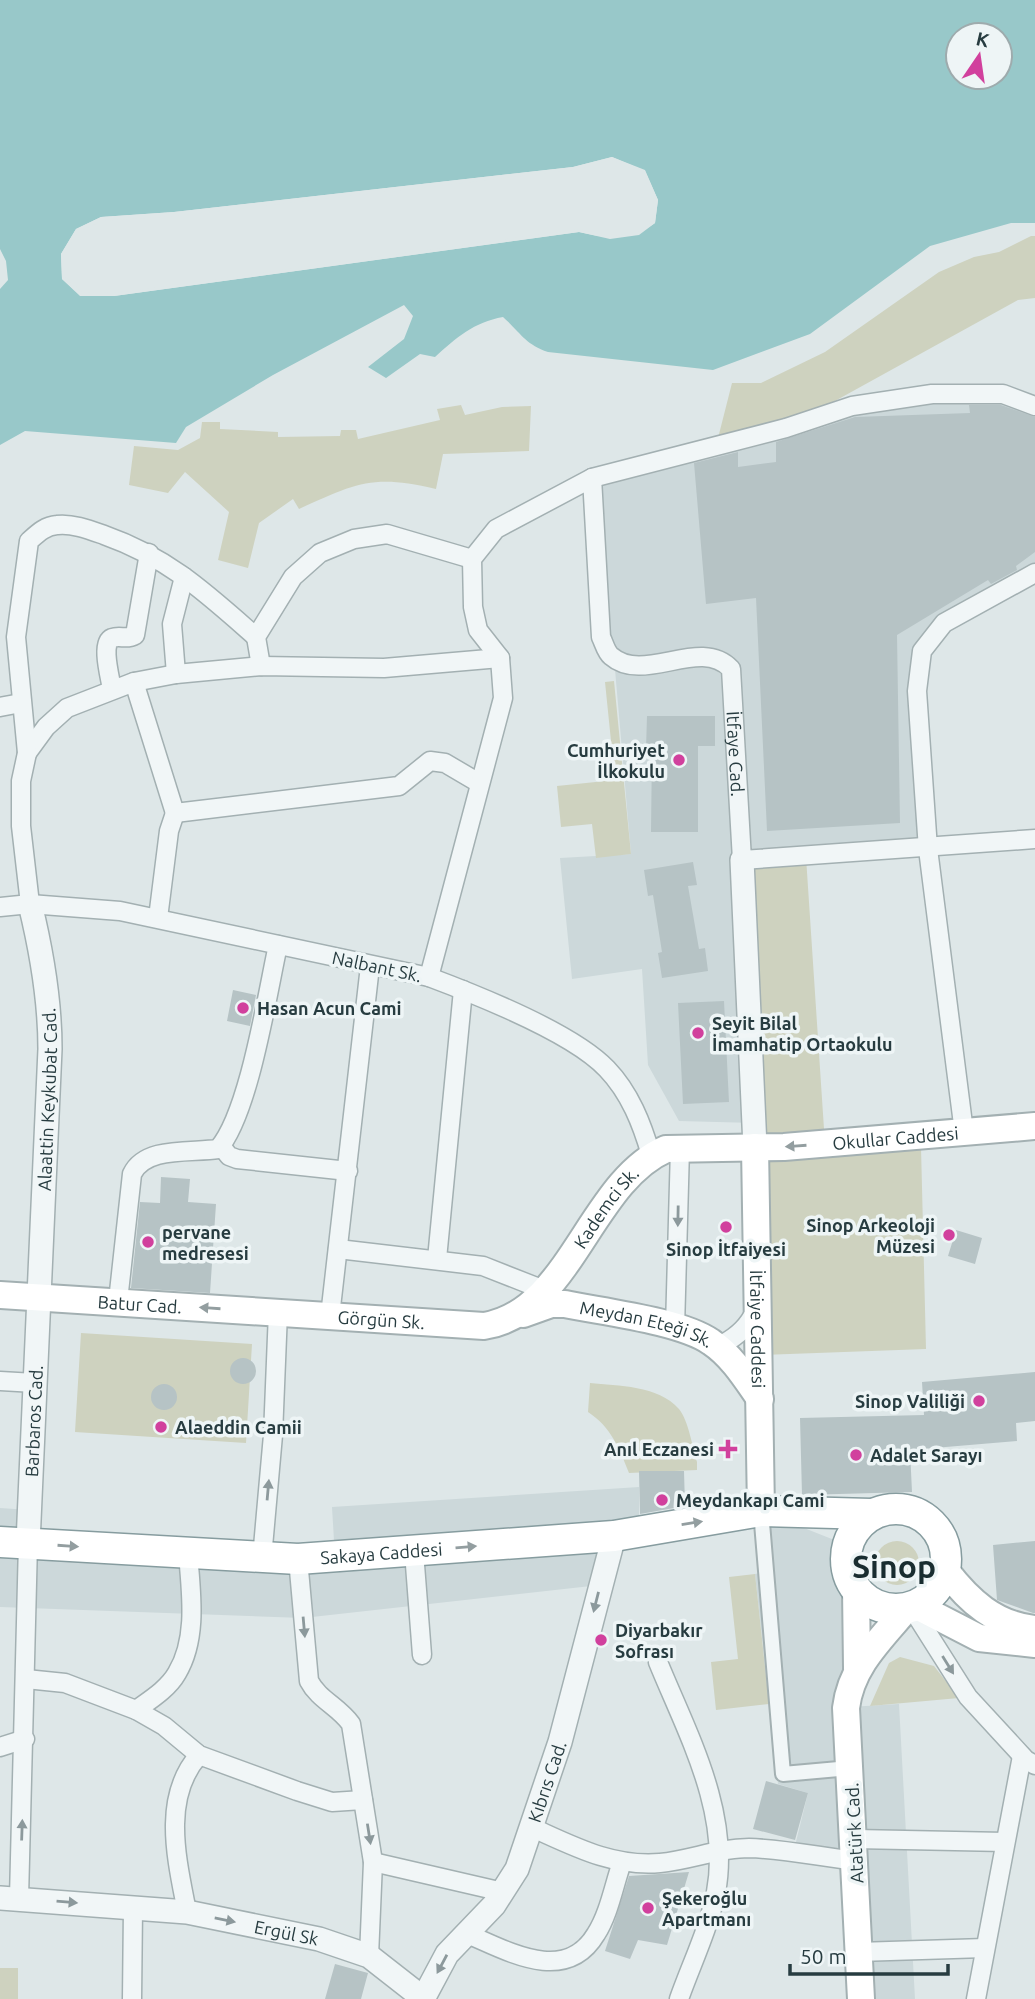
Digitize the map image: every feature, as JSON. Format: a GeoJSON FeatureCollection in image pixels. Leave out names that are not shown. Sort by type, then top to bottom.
{"type":"FeatureCollection","features":[{"type":"Feature","properties":{"kind":"highway"},"geometry":{"type":"LineString","coordinates":[[893,1508],[916,1512],[938,1530],[944,1543],[946,1571],[938,1588],[911,1607],[880,1607],[866,1600],[856,1588],[845,1564],[847,1545],[858,1525],[871,1514],[893,1508]]}},
{"type":"Feature","properties":{"kind":"highway","name":"Sakaya Caddesi"},"geometry":{"type":"LineString","coordinates":[[14,1542],[298,1559],[614,1536],[761,1511],[871,1514]]}},
{"type":"Feature","properties":{"kind":"highway"},"geometry":{"type":"LineString","coordinates":[[761,1511],[847,1545]]}},
{"type":"Feature","properties":{"kind":"main road","name":"Okullar Caddesi"},"geometry":{"type":"LineString","coordinates":[[755,1147],[1035,1126]]}},
{"type":"Feature","properties":{"kind":"main road","name":"Kademci Sk."},"geometry":{"type":"LineString","coordinates":[[496,1323],[544,1290],[628,1176],[651,1155],[666,1149],[755,1147]]}},
{"type":"Feature","properties":{"kind":"main road","name":"İtfaiye Caddesi"},"geometry":{"type":"LineString","coordinates":[[755,1147],[760,1304],[761,1511]]}},
{"type":"Feature","properties":{"kind":"main road","name":"Batur Cad."},"geometry":{"type":"LineString","coordinates":[[0,1295],[278,1312]]}},
{"type":"Feature","properties":{"kind":"main road","name":"Meydan Eteği Sk."},"geometry":{"type":"LineString","coordinates":[[496,1323],[535,1309],[565,1304],[675,1328],[712,1342],[731,1360],[760,1399]]}},
{"type":"Feature","properties":{"kind":"main road","name":"Görgün Sk."},"geometry":{"type":"LineString","coordinates":[[278,1312],[496,1323]]}},
{"type":"Feature","properties":{"kind":"main road"},"geometry":{"type":"LineString","coordinates":[[946,1571],[966,1597],[993,1617],[1022,1628],[1035,1629]]}},
{"type":"Feature","properties":{"kind":"main road"},"geometry":{"type":"LineString","coordinates":[[856,1588],[857,1668]]}},
{"type":"Feature","properties":{"kind":"main road"},"geometry":{"type":"LineString","coordinates":[[857,1668],[911,1607],[979,1638],[1035,1644]]}},
{"type":"Feature","properties":{"kind":"main road","name":"Atatürk Cad."},"geometry":{"type":"LineString","coordinates":[[857,1668],[848,1689],[846,1708],[861,1999]]}},
{"type":"Feature","properties":{"kind":"street"},"geometry":{"type":"LineString","coordinates":[[429,977],[503,698],[500,658],[478,630],[473,607],[472,559],[496,529],[592,478],[786,428],[852,406],[932,394],[1003,394],[1035,406]]}},
{"type":"Feature","properties":{"kind":"street","name":"İtfaye Cad."},"geometry":{"type":"LineString","coordinates":[[592,478],[601,637],[610,656],[628,665],[709,657],[722,659],[731,669],[755,1147]]}},
{"type":"Feature","properties":{"kind":"street"},"geometry":{"type":"LineString","coordinates":[[30,904],[21,826],[21,781],[27,753],[16,637],[29,541],[43,529],[58,524],[84,528],[149,552],[184,577],[256,637],[261,666]]}},
{"type":"Feature","properties":{"kind":"street"},"geometry":{"type":"LineString","coordinates":[[256,637],[293,577],[320,553],[354,538],[387,534],[472,559]]}},
{"type":"Feature","properties":{"kind":"street"},"geometry":{"type":"LineString","coordinates":[[112,690],[107,642],[111,638],[135,635],[149,552]]}},
{"type":"Feature","properties":{"kind":"street"},"geometry":{"type":"LineString","coordinates":[[964,1132],[928,849],[917,691],[922,651],[944,623],[1035,573]]}},
{"type":"Feature","properties":{"kind":"street"},"geometry":{"type":"LineString","coordinates":[[176,674],[172,624],[184,577]]}},
{"type":"Feature","properties":{"kind":"street"},"geometry":{"type":"LineString","coordinates":[[27,753],[46,727],[67,708],[134,682],[176,674],[261,666],[384,668],[500,658]]}},
{"type":"Feature","properties":{"kind":"street"},"geometry":{"type":"LineString","coordinates":[[134,682],[175,813],[169,831],[158,918]]}},
{"type":"Feature","properties":{"kind":"street"},"geometry":{"type":"LineString","coordinates":[[0,707],[21,703]]}},
{"type":"Feature","properties":{"kind":"street"},"geometry":{"type":"LineString","coordinates":[[175,813],[399,786],[430,761],[445,763],[480,783]]}},
{"type":"Feature","properties":{"kind":"street"},"geometry":{"type":"LineString","coordinates":[[742,860],[928,849],[1035,839]]}},
{"type":"Feature","properties":{"kind":"street","name":"Nalbant Sk."},"geometry":{"type":"LineString","coordinates":[[0,907],[30,904],[120,911],[429,977],[531,1021],[606,1067],[625,1091],[643,1128],[651,1155]]}},
{"type":"Feature","properties":{"kind":"street","name":"Alaattin Keykubat Cad."},"geometry":{"type":"LineString","coordinates":[[30,904],[43,957],[50,1008],[38,1297]]}},
{"type":"Feature","properties":{"kind":"street"},"geometry":{"type":"LineString","coordinates":[[118,1301],[132,1174],[136,1164],[148,1157],[206,1151],[221,1146],[233,1126],[251,1066],[278,945]]}},
{"type":"Feature","properties":{"kind":"street"},"geometry":{"type":"LineString","coordinates":[[330,1316],[370,965]]}},
{"type":"Feature","properties":{"kind":"street"},"geometry":{"type":"LineString","coordinates":[[437,1259],[463,990]]}},
{"type":"Feature","properties":{"kind":"street"},"geometry":{"type":"LineString","coordinates":[[221,1146],[229,1156],[237,1159],[348,1171]]}},
{"type":"Feature","properties":{"kind":"street"},"geometry":{"type":"LineString","coordinates":[[675,1328],[680,1148]]}},
{"type":"Feature","properties":{"kind":"street"},"geometry":{"type":"LineString","coordinates":[[338,1249],[437,1259],[500,1270],[544,1290]]}},
{"type":"Feature","properties":{"kind":"street","name":"Barbaros Cad."},"geometry":{"type":"LineString","coordinates":[[14,1542],[35,1383],[38,1297]]}},
{"type":"Feature","properties":{"kind":"street"},"geometry":{"type":"LineString","coordinates":[[712,1342],[723,1344],[741,1333],[760,1304]]}},
{"type":"Feature","properties":{"kind":"street"},"geometry":{"type":"LineString","coordinates":[[262,1558],[273,1435],[278,1312]]}},
{"type":"Feature","properties":{"kind":"street"},"geometry":{"type":"LineString","coordinates":[[0,1381],[35,1383]]}},
{"type":"Feature","properties":{"kind":"street"},"geometry":{"type":"LineString","coordinates":[[761,1511],[783,1774],[850,1768]]}},
{"type":"Feature","properties":{"kind":"street","name":"Kıbrıs Cad."},"geometry":{"type":"LineString","coordinates":[[423,1999],[447,1954],[494,1905],[517,1869],[561,1742],[614,1536]]}},
{"type":"Feature","properties":{"kind":"street"},"geometry":{"type":"LineString","coordinates":[[10,1898],[25,1739],[26,1679],[14,1542]]}},
{"type":"Feature","properties":{"kind":"street"},"geometry":{"type":"LineString","coordinates":[[414,1552],[422,1655]]}},
{"type":"Feature","properties":{"kind":"street"},"geometry":{"type":"LineString","coordinates":[[136,1710],[177,1674],[186,1651],[191,1628],[188,1554]]}},
{"type":"Feature","properties":{"kind":"street"},"geometry":{"type":"LineString","coordinates":[[298,1559],[309,1681],[317,1696],[341,1710],[351,1724],[373,1862],[369,1956]]}},
{"type":"Feature","properties":{"kind":"street"},"geometry":{"type":"LineString","coordinates":[[911,1607],[968,1697],[1028,1760],[1005,1842],[976,1999]]}},
{"type":"Feature","properties":{"kind":"street"},"geometry":{"type":"LineString","coordinates":[[658,1662],[702,1771],[715,1812],[718,1850],[714,1901],[679,1999]]}},
{"type":"Feature","properties":{"kind":"street"},"geometry":{"type":"LineString","coordinates":[[26,1679],[65,1683],[136,1710],[164,1726],[200,1755],[332,1801],[363,1800]]}},
{"type":"Feature","properties":{"kind":"street"},"geometry":{"type":"LineString","coordinates":[[0,1747],[25,1739]]}},
{"type":"Feature","properties":{"kind":"street"},"geometry":{"type":"LineString","coordinates":[[187,1912],[178,1866],[175,1816],[179,1788],[187,1769],[200,1755]]}},
{"type":"Feature","properties":{"kind":"street"},"geometry":{"type":"LineString","coordinates":[[533,1828],[582,1850],[622,1862],[661,1863],[718,1850],[752,1848],[855,1850],[1005,1842]]}},
{"type":"Feature","properties":{"kind":"street"},"geometry":{"type":"LineString","coordinates":[[373,1862],[503,1892]]}},
{"type":"Feature","properties":{"kind":"street"},"geometry":{"type":"LineString","coordinates":[[465,1933],[527,1959],[545,1962],[572,1957],[586,1948],[597,1933],[622,1862]]}},
{"type":"Feature","properties":{"kind":"street","name":"Ergül Sk"},"geometry":{"type":"LineString","coordinates":[[10,1898],[187,1912],[319,1939],[369,1956],[423,1999]]}},
{"type":"Feature","properties":{"kind":"street"},"geometry":{"type":"LineString","coordinates":[[132,1999],[134,1908]]}},
{"type":"Feature","properties":{"kind":"street"},"geometry":{"type":"LineString","coordinates":[[858,1952],[985,1948]]}},
{"type":"Feature","properties":{"kind":"shaded area"},"geometry":{"type":"Polygon","coordinates":[[[932,394],[1035,406],[1035,573],[996,593],[922,651],[928,849],[806,857],[755,1123],[679,1121],[648,1065],[642,969],[572,979],[560,858],[631,854],[614,658],[610,656],[592,478],[932,394]]]}},
{"type":"Feature","properties":{"kind":"shaded area"},"geometry":{"type":"Polygon","coordinates":[[[639,1487],[639,1532],[614,1536],[600,1585],[303,1618],[0,1607],[0,1508],[29,1510],[28,1543],[335,1557],[332,1507],[639,1487]]]}},
{"type":"Feature","properties":{"kind":"shaded area"},"geometry":{"type":"Polygon","coordinates":[[[761,1511],[847,1545],[845,1564],[851,1583],[849,1707],[899,1704],[915,1999],[861,1999],[856,1861],[793,1854],[808,1793],[778,1784],[755,1574],[765,1572],[761,1511]]]}},
{"type":"Feature","properties":{"kind":"green space"},"geometry":{"type":"Polygon","coordinates":[[[1035,236],[1035,298],[1018,300],[786,428],[716,446],[732,383],[761,383],[825,352],[939,272],[974,257],[999,252],[1035,236]]]}},
{"type":"Feature","properties":{"kind":"green space"},"geometry":{"type":"Polygon","coordinates":[[[461,405],[465,415],[502,407],[531,406],[529,451],[443,454],[436,489],[414,484],[380,482],[351,487],[299,509],[293,499],[259,523],[248,568],[218,560],[229,512],[185,472],[168,493],[129,485],[134,446],[178,450],[200,438],[202,422],[220,422],[220,429],[278,432],[278,437],[340,436],[341,430],[356,430],[358,439],[440,420],[437,409],[461,405]]]}},
{"type":"Feature","properties":{"kind":"green space"},"geometry":{"type":"Polygon","coordinates":[[[614,681],[631,854],[596,858],[592,824],[561,827],[557,786],[615,780],[605,682],[614,681]]]}},
{"type":"Feature","properties":{"kind":"green space"},"geometry":{"type":"Polygon","coordinates":[[[806,857],[825,1144],[921,1147],[926,1349],[760,1355],[742,860],[806,857]]]}},
{"type":"Feature","properties":{"kind":"green space"},"geometry":{"type":"Polygon","coordinates":[[[81,1333],[252,1344],[246,1443],[75,1432],[81,1333]]]}},
{"type":"Feature","properties":{"kind":"green space"},"geometry":{"type":"Polygon","coordinates":[[[590,1383],[637,1388],[670,1401],[679,1409],[685,1421],[697,1470],[629,1473],[608,1431],[588,1412],[590,1383]]]}},
{"type":"Feature","properties":{"kind":"green space"},"geometry":{"type":"Polygon","coordinates":[[[897,1541],[912,1548],[919,1563],[912,1578],[897,1585],[882,1578],[875,1563],[882,1548],[897,1541]]]}},
{"type":"Feature","properties":{"kind":"green space"},"geometry":{"type":"Polygon","coordinates":[[[755,1574],[769,1704],[716,1710],[711,1662],[738,1659],[729,1577],[755,1574]]]}},
{"type":"Feature","properties":{"kind":"green space"},"geometry":{"type":"Polygon","coordinates":[[[900,1657],[934,1666],[959,1698],[870,1706],[889,1663],[900,1657]]]}},
{"type":"Feature","properties":{"kind":"green space"},"geometry":{"type":"Polygon","coordinates":[[[0,1968],[18,1968],[18,1999],[0,1999],[0,1968]]]}},
{"type":"Feature","properties":{"kind":"water"},"geometry":{"type":"Polygon","coordinates":[[[0,0],[1035,0],[1035,223],[1011,223],[930,246],[810,334],[713,370],[548,352],[528,342],[503,317],[474,327],[435,357],[420,354],[386,378],[368,367],[404,339],[413,316],[404,305],[273,375],[186,427],[176,443],[25,431],[0,445],[0,289],[8,280],[6,261],[0,249],[0,0]],[[612,157],[573,167],[174,212],[101,217],[76,229],[61,254],[62,279],[81,296],[114,296],[579,232],[610,237],[628,236],[655,223],[658,200],[645,171],[612,157]]]}},
{"type":"Feature","properties":{"kind":"pier"},"geometry":{"type":"Polygon","coordinates":[[[612,157],[645,170],[658,200],[655,223],[639,235],[610,239],[579,232],[114,296],[80,296],[62,279],[61,254],[76,229],[101,217],[174,212],[573,167],[612,157]],[[612,160],[574,170],[175,216],[102,221],[78,232],[65,255],[65,277],[82,292],[114,293],[579,229],[610,236],[637,232],[652,221],[654,200],[642,173],[612,160]]]}},
{"type":"Feature","properties":{"kind":"building"},"geometry":{"type":"Polygon","coordinates":[[[969,405],[1001,405],[1035,417],[1035,552],[1016,566],[1017,570],[991,584],[988,580],[897,635],[900,823],[767,831],[756,598],[706,604],[694,463],[738,452],[738,467],[776,462],[776,442],[855,417],[970,413],[969,405]]]}},
{"type":"Feature","properties":{"kind":"building"},"geometry":{"type":"Polygon","coordinates":[[[647,716],[715,716],[715,746],[698,746],[698,832],[651,832],[652,749],[646,749],[647,716]]]}},
{"type":"Feature","properties":{"kind":"building"},"geometry":{"type":"Polygon","coordinates":[[[693,862],[697,885],[688,886],[699,949],[705,948],[708,971],[662,978],[658,953],[662,952],[653,895],[648,896],[644,870],[693,862]]]}},
{"type":"Feature","properties":{"kind":"building","name":"Hasan Acun Cami"},"geometry":{"type":"Polygon","coordinates":[[[233,990],[256,995],[250,1026],[227,1021],[233,990]]]}},
{"type":"Feature","properties":{"kind":"building"},"geometry":{"type":"Polygon","coordinates":[[[724,1001],[729,1102],[683,1104],[678,1003],[724,1001]]]}},
{"type":"Feature","properties":{"kind":"building","name":"pervane medresesi"},"geometry":{"type":"Polygon","coordinates":[[[161,1177],[190,1179],[188,1202],[216,1204],[210,1293],[131,1288],[140,1202],[160,1203],[161,1177]]]}},
{"type":"Feature","properties":{"kind":"building"},"geometry":{"type":"Polygon","coordinates":[[[956,1230],[982,1238],[975,1264],[948,1256],[956,1230]]]}},
{"type":"Feature","properties":{"kind":"building"},"geometry":{"type":"Polygon","coordinates":[[[243,1358],[252,1362],[256,1371],[252,1380],[243,1384],[234,1380],[230,1371],[234,1362],[243,1358]]]}},
{"type":"Feature","properties":{"kind":"building"},"geometry":{"type":"Polygon","coordinates":[[[1035,1372],[1035,1421],[1016,1423],[1017,1441],[910,1450],[912,1492],[802,1495],[800,1418],[924,1415],[922,1382],[1035,1372]]]}},
{"type":"Feature","properties":{"kind":"building"},"geometry":{"type":"Polygon","coordinates":[[[164,1384],[173,1388],[177,1397],[173,1406],[164,1410],[155,1406],[151,1397],[155,1388],[164,1384]]]}},
{"type":"Feature","properties":{"kind":"building","name":"Meydankapı Cami"},"geometry":{"type":"Polygon","coordinates":[[[639,1471],[684,1471],[685,1506],[640,1514],[639,1471]]]}},
{"type":"Feature","properties":{"kind":"building"},"geometry":{"type":"Polygon","coordinates":[[[1035,1541],[1033,1613],[997,1600],[993,1545],[1035,1541]]]}},
{"type":"Feature","properties":{"kind":"building"},"geometry":{"type":"Polygon","coordinates":[[[766,1781],[808,1793],[795,1840],[753,1829],[766,1781]]]}},
{"type":"Feature","properties":{"kind":"building","name":"Şekeroğlu Apartmanı"},"geometry":{"type":"Polygon","coordinates":[[[689,1872],[667,1945],[638,1940],[630,1959],[605,1951],[629,1876],[689,1872]]]}},
{"type":"Feature","properties":{"kind":"building"},"geometry":{"type":"Polygon","coordinates":[[[335,1964],[368,1973],[361,1999],[325,1999],[335,1964]]]}},
{"type":"Feature","properties":{"kind":"place","name":"Cumhuriyet İlkokulu"},"geometry":{"type":"Point","coordinates":[679,760]}},
{"type":"Feature","properties":{"kind":"place","name":"Hasan Acun Cami"},"geometry":{"type":"Point","coordinates":[243,1008]}},
{"type":"Feature","properties":{"kind":"place","name":"Seyit Bilal İmamhatip Ortaokulu"},"geometry":{"type":"Point","coordinates":[698,1033]}},
{"type":"Feature","properties":{"kind":"place","name":"Sinop İtfaiyesi"},"geometry":{"type":"Point","coordinates":[726,1227]}},
{"type":"Feature","properties":{"kind":"place","name":"Sinop Arkeoloji Müzesi"},"geometry":{"type":"Point","coordinates":[949,1235]}},
{"type":"Feature","properties":{"kind":"place","name":"pervane medresesi"},"geometry":{"type":"Point","coordinates":[148,1242]}},
{"type":"Feature","properties":{"kind":"place","name":"Sinop Valiliği"},"geometry":{"type":"Point","coordinates":[979,1401]}},
{"type":"Feature","properties":{"kind":"place","name":"Alaeddin Camii"},"geometry":{"type":"Point","coordinates":[161,1427]}},
{"type":"Feature","properties":{"kind":"place","name":"Anıl Eczanesi"},"geometry":{"type":"Point","coordinates":[728,1449]}},
{"type":"Feature","properties":{"kind":"place","name":"Adalet Sarayı"},"geometry":{"type":"Point","coordinates":[856,1455]}},
{"type":"Feature","properties":{"kind":"place","name":"Meydankapı Cami"},"geometry":{"type":"Point","coordinates":[662,1500]}},
{"type":"Feature","properties":{"kind":"place","name":"Diyarbakır Sofrası"},"geometry":{"type":"Point","coordinates":[601,1640]}},
{"type":"Feature","properties":{"kind":"place","name":"Şekeroğlu Apartmanı"},"geometry":{"type":"Point","coordinates":[648,1908]}},
{"type":"Feature","properties":{"kind":"district","name":"Sinop"},"geometry":{"type":"Point","coordinates":[894,1566]}}]}
